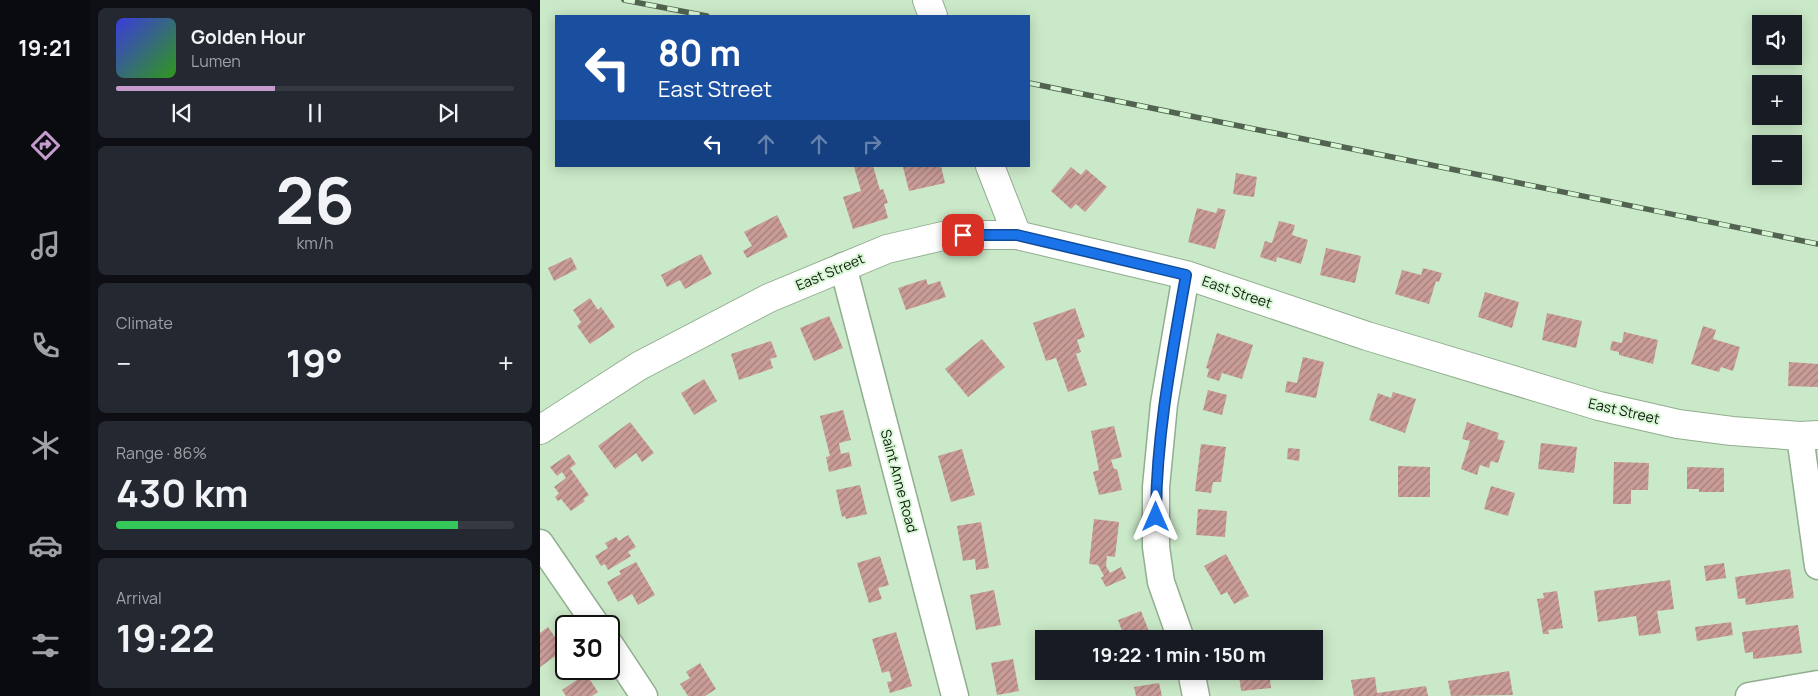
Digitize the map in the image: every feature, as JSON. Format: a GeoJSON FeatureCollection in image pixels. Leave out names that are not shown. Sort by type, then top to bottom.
{"type":"FeatureCollection","features":[{"type":"Feature","properties":{"kind":"street"},"geometry":{"type":"LineString","coordinates":[[927,0],[933,15]]}},
{"type":"Feature","properties":{"kind":"street"},"geometry":{"type":"LineString","coordinates":[[990,167],[1017,235]]}},
{"type":"Feature","properties":{"kind":"street","name":"East Street"},"geometry":{"type":"LineString","coordinates":[[540,430],[639,366],[769,298],[843,266],[887,249],[943,236],[1017,235],[1186,275],[1367,336],[1599,406],[1678,424],[1732,431],[1809,435]]}},
{"type":"Feature","properties":{"kind":"street","name":"Saint Anne Road"},"geometry":{"type":"LineString","coordinates":[[843,266],[955,696]]}},
{"type":"Feature","properties":{"kind":"street"},"geometry":{"type":"LineString","coordinates":[[1178,630],[1161,582],[1156,547],[1156,487],[1164,404],[1186,275]]}},
{"type":"Feature","properties":{"kind":"street"},"geometry":{"type":"LineString","coordinates":[[1809,435],[1818,566]]}},
{"type":"Feature","properties":{"kind":"street"},"geometry":{"type":"LineString","coordinates":[[540,543],[590,615]]}},
{"type":"Feature","properties":{"kind":"street"},"geometry":{"type":"LineString","coordinates":[[620,660],[644,696]]}},
{"type":"Feature","properties":{"kind":"street"},"geometry":{"type":"LineString","coordinates":[[1193,680],[1196,696]]}},
{"type":"Feature","properties":{"kind":"street"},"geometry":{"type":"LineString","coordinates":[[1749,696],[1818,684]]}},
{"type":"Feature","properties":{"kind":"building"},"geometry":{"type":"Polygon","coordinates":[[[854,167],[873,167],[880,190],[883,189],[888,203],[884,204],[888,218],[853,229],[843,197],[861,191],[854,167]]]}},
{"type":"Feature","properties":{"kind":"building"},"geometry":{"type":"Polygon","coordinates":[[[903,167],[941,167],[945,183],[909,191],[903,167]]]}},
{"type":"Feature","properties":{"kind":"building"},"geometry":{"type":"Polygon","coordinates":[[[1071,167],[1081,175],[1086,169],[1107,187],[1085,212],[1076,204],[1071,209],[1051,191],[1071,167]]]}},
{"type":"Feature","properties":{"kind":"building"},"geometry":{"type":"Polygon","coordinates":[[[1236,173],[1257,177],[1254,197],[1233,194],[1236,173]]]}},
{"type":"Feature","properties":{"kind":"building"},"geometry":{"type":"Polygon","coordinates":[[[1197,208],[1216,213],[1218,208],[1226,210],[1215,249],[1188,242],[1197,208]]]}},
{"type":"Feature","properties":{"kind":"building"},"geometry":{"type":"Polygon","coordinates":[[[777,215],[788,237],[747,258],[743,251],[752,246],[744,232],[777,215]]]}},
{"type":"Feature","properties":{"kind":"building"},"geometry":{"type":"Polygon","coordinates":[[[1279,221],[1295,225],[1292,235],[1308,240],[1301,264],[1277,257],[1276,262],[1260,257],[1265,241],[1272,243],[1279,221]]]}},
{"type":"Feature","properties":{"kind":"building"},"geometry":{"type":"Polygon","coordinates":[[[1326,248],[1361,256],[1355,283],[1320,275],[1326,248]]]}},
{"type":"Feature","properties":{"kind":"building"},"geometry":{"type":"Polygon","coordinates":[[[701,254],[712,274],[685,289],[680,280],[667,287],[661,275],[701,254]]]}},
{"type":"Feature","properties":{"kind":"building"},"geometry":{"type":"Polygon","coordinates":[[[571,257],[577,269],[554,281],[548,268],[571,257]]]}},
{"type":"Feature","properties":{"kind":"building"},"geometry":{"type":"Polygon","coordinates":[[[1423,268],[1442,273],[1439,282],[1436,281],[1429,304],[1395,294],[1402,270],[1421,275],[1423,268]]]}},
{"type":"Feature","properties":{"kind":"building"},"geometry":{"type":"Polygon","coordinates":[[[926,279],[928,285],[940,281],[946,297],[906,310],[898,288],[926,279]]]}},
{"type":"Feature","properties":{"kind":"building"},"geometry":{"type":"Polygon","coordinates":[[[1485,292],[1519,302],[1512,328],[1478,317],[1485,292]]]}},
{"type":"Feature","properties":{"kind":"building"},"geometry":{"type":"Polygon","coordinates":[[[590,298],[598,310],[601,307],[615,327],[590,344],[577,326],[581,322],[573,310],[590,298]]]}},
{"type":"Feature","properties":{"kind":"building"},"geometry":{"type":"Polygon","coordinates":[[[1075,308],[1085,337],[1077,340],[1081,352],[1076,354],[1087,385],[1068,392],[1056,358],[1046,361],[1033,323],[1075,308]]]}},
{"type":"Feature","properties":{"kind":"building"},"geometry":{"type":"Polygon","coordinates":[[[1547,313],[1582,321],[1576,348],[1542,340],[1547,313]]]}},
{"type":"Feature","properties":{"kind":"building"},"geometry":{"type":"Polygon","coordinates":[[[829,316],[843,348],[814,361],[800,328],[829,316]]]}},
{"type":"Feature","properties":{"kind":"building"},"geometry":{"type":"Polygon","coordinates":[[[1703,326],[1716,330],[1713,339],[1740,347],[1733,371],[1721,367],[1719,372],[1691,364],[1703,326]]]}},
{"type":"Feature","properties":{"kind":"building"},"geometry":{"type":"Polygon","coordinates":[[[1624,332],[1658,340],[1653,364],[1619,355],[1619,352],[1610,350],[1612,341],[1622,343],[1624,332]]]}},
{"type":"Feature","properties":{"kind":"building"},"geometry":{"type":"Polygon","coordinates":[[[1217,333],[1253,345],[1242,379],[1222,373],[1219,381],[1207,377],[1209,369],[1206,368],[1217,333]]]}},
{"type":"Feature","properties":{"kind":"building"},"geometry":{"type":"Polygon","coordinates":[[[982,339],[1005,367],[968,397],[945,369],[982,339]]]}},
{"type":"Feature","properties":{"kind":"building"},"geometry":{"type":"Polygon","coordinates":[[[771,341],[777,357],[770,359],[773,368],[739,380],[731,354],[771,341]]]}},
{"type":"Feature","properties":{"kind":"building"},"geometry":{"type":"Polygon","coordinates":[[[1303,357],[1324,362],[1316,398],[1285,392],[1287,381],[1297,383],[1303,357]]]}},
{"type":"Feature","properties":{"kind":"building"},"geometry":{"type":"Polygon","coordinates":[[[1789,362],[1818,364],[1818,387],[1788,386],[1789,362]]]}},
{"type":"Feature","properties":{"kind":"building"},"geometry":{"type":"Polygon","coordinates":[[[704,379],[717,401],[694,415],[681,393],[704,379]]]}},
{"type":"Feature","properties":{"kind":"building"},"geometry":{"type":"Polygon","coordinates":[[[1208,390],[1227,395],[1222,415],[1203,410],[1208,390]]]}},
{"type":"Feature","properties":{"kind":"building"},"geometry":{"type":"Polygon","coordinates":[[[1393,392],[1416,399],[1405,433],[1369,420],[1378,393],[1391,398],[1393,392]]]}},
{"type":"Feature","properties":{"kind":"building"},"geometry":{"type":"Polygon","coordinates":[[[843,410],[851,440],[839,443],[841,454],[849,452],[852,466],[829,472],[826,457],[830,456],[820,416],[843,410]]]}},
{"type":"Feature","properties":{"kind":"building"},"geometry":{"type":"Polygon","coordinates":[[[630,422],[654,453],[642,462],[636,453],[615,469],[598,446],[630,422]]]}},
{"type":"Feature","properties":{"kind":"building"},"geometry":{"type":"Polygon","coordinates":[[[1467,422],[1499,433],[1497,439],[1505,441],[1498,463],[1491,461],[1489,468],[1480,465],[1477,475],[1461,469],[1470,441],[1462,439],[1467,422]]]}},
{"type":"Feature","properties":{"kind":"building"},"geometry":{"type":"Polygon","coordinates":[[[1114,426],[1122,457],[1111,460],[1114,469],[1117,469],[1122,490],[1099,495],[1093,472],[1099,470],[1091,431],[1114,426]]]}},
{"type":"Feature","properties":{"kind":"building"},"geometry":{"type":"Polygon","coordinates":[[[1541,443],[1577,447],[1574,473],[1538,469],[1541,443]]]}},
{"type":"Feature","properties":{"kind":"building"},"geometry":{"type":"Polygon","coordinates":[[[1201,444],[1226,447],[1221,482],[1213,482],[1211,493],[1195,491],[1201,444]]]}},
{"type":"Feature","properties":{"kind":"building"},"geometry":{"type":"Polygon","coordinates":[[[1288,448],[1300,449],[1299,461],[1287,459],[1288,448]]]}},
{"type":"Feature","properties":{"kind":"building"},"geometry":{"type":"Polygon","coordinates":[[[962,449],[975,495],[951,502],[938,456],[962,449]]]}},
{"type":"Feature","properties":{"kind":"building"},"geometry":{"type":"Polygon","coordinates":[[[569,454],[576,464],[570,468],[589,495],[583,499],[585,501],[571,511],[561,499],[558,501],[555,497],[559,493],[554,487],[566,478],[562,472],[557,476],[550,467],[569,454]]]}},
{"type":"Feature","properties":{"kind":"building"},"geometry":{"type":"Polygon","coordinates":[[[1614,462],[1649,463],[1648,490],[1631,490],[1631,504],[1613,504],[1614,462]]]}},
{"type":"Feature","properties":{"kind":"building"},"geometry":{"type":"Polygon","coordinates":[[[1398,466],[1430,467],[1430,497],[1398,497],[1398,466]]]}},
{"type":"Feature","properties":{"kind":"building"},"geometry":{"type":"Polygon","coordinates":[[[1687,467],[1724,468],[1724,492],[1699,492],[1699,489],[1687,489],[1687,467]]]}},
{"type":"Feature","properties":{"kind":"building"},"geometry":{"type":"Polygon","coordinates":[[[860,485],[867,514],[846,519],[845,516],[842,517],[836,490],[860,485]]]}},
{"type":"Feature","properties":{"kind":"building"},"geometry":{"type":"Polygon","coordinates":[[[1491,486],[1515,493],[1508,516],[1484,509],[1491,486]]]}},
{"type":"Feature","properties":{"kind":"building"},"geometry":{"type":"Polygon","coordinates":[[[1198,509],[1227,511],[1225,537],[1196,535],[1198,509]]]}},
{"type":"Feature","properties":{"kind":"building"},"geometry":{"type":"Polygon","coordinates":[[[1094,519],[1119,522],[1115,557],[1107,556],[1106,566],[1110,573],[1121,567],[1126,578],[1106,587],[1101,578],[1104,576],[1098,565],[1089,564],[1094,519]]]}},
{"type":"Feature","properties":{"kind":"building"},"geometry":{"type":"Polygon","coordinates":[[[981,522],[989,568],[976,570],[975,559],[963,561],[957,526],[981,522]]]}},
{"type":"Feature","properties":{"kind":"building"},"geometry":{"type":"Polygon","coordinates":[[[628,535],[636,547],[628,552],[631,556],[608,570],[605,564],[601,566],[595,556],[608,548],[605,543],[616,537],[619,541],[628,535]]]}},
{"type":"Feature","properties":{"kind":"building"},"geometry":{"type":"Polygon","coordinates":[[[1226,554],[1249,596],[1234,604],[1227,592],[1221,595],[1204,566],[1226,554]]]}},
{"type":"Feature","properties":{"kind":"building"},"geometry":{"type":"Polygon","coordinates":[[[880,556],[889,585],[878,588],[882,599],[869,603],[857,563],[880,556]]]}},
{"type":"Feature","properties":{"kind":"building"},"geometry":{"type":"Polygon","coordinates":[[[636,562],[655,595],[638,605],[632,594],[618,602],[607,582],[621,574],[619,571],[636,562]]]}},
{"type":"Feature","properties":{"kind":"building"},"geometry":{"type":"Polygon","coordinates":[[[1724,563],[1726,578],[1706,581],[1704,566],[1724,563]]]}},
{"type":"Feature","properties":{"kind":"building"},"geometry":{"type":"Polygon","coordinates":[[[1790,569],[1794,598],[1746,605],[1745,598],[1738,599],[1735,577],[1790,569]]]}},
{"type":"Feature","properties":{"kind":"building"},"geometry":{"type":"Polygon","coordinates":[[[1670,580],[1674,609],[1657,611],[1661,633],[1639,636],[1636,616],[1598,622],[1594,591],[1670,580]]]}},
{"type":"Feature","properties":{"kind":"building"},"geometry":{"type":"Polygon","coordinates":[[[994,590],[1001,625],[976,630],[970,595],[994,590]]]}},
{"type":"Feature","properties":{"kind":"building"},"geometry":{"type":"Polygon","coordinates":[[[1557,591],[1563,628],[1548,630],[1549,634],[1543,634],[1537,599],[1544,598],[1543,593],[1557,591]]]}},
{"type":"Feature","properties":{"kind":"building"},"geometry":{"type":"Polygon","coordinates":[[[1141,611],[1148,630],[1122,630],[1118,620],[1141,611]]]}},
{"type":"Feature","properties":{"kind":"building"},"geometry":{"type":"Polygon","coordinates":[[[1731,622],[1733,635],[1697,641],[1695,627],[1731,622]]]}},
{"type":"Feature","properties":{"kind":"building"},"geometry":{"type":"Polygon","coordinates":[[[1798,625],[1802,653],[1753,659],[1753,652],[1745,653],[1742,632],[1798,625]]]}},
{"type":"Feature","properties":{"kind":"building"},"geometry":{"type":"Polygon","coordinates":[[[548,627],[555,637],[555,656],[540,667],[540,633],[548,627]]]}},
{"type":"Feature","properties":{"kind":"building"},"geometry":{"type":"Polygon","coordinates":[[[896,632],[912,686],[890,693],[887,682],[892,681],[889,671],[882,673],[872,639],[896,632]]]}},
{"type":"Feature","properties":{"kind":"building"},"geometry":{"type":"Polygon","coordinates":[[[1013,659],[1019,691],[997,695],[991,663],[1013,659]]]}},
{"type":"Feature","properties":{"kind":"building"},"geometry":{"type":"Polygon","coordinates":[[[700,663],[716,689],[705,696],[688,696],[680,684],[690,678],[686,672],[700,663]]]}},
{"type":"Feature","properties":{"kind":"building"},"geometry":{"type":"Polygon","coordinates":[[[1509,671],[1513,695],[1451,696],[1448,681],[1509,671]]]}},
{"type":"Feature","properties":{"kind":"building"},"geometry":{"type":"Polygon","coordinates":[[[1375,677],[1377,693],[1426,686],[1428,696],[1354,696],[1351,680],[1375,677]]]}},
{"type":"Feature","properties":{"kind":"building"},"geometry":{"type":"Polygon","coordinates":[[[577,680],[590,680],[598,692],[592,696],[566,696],[562,690],[577,680]]]}},
{"type":"Feature","properties":{"kind":"building"},"geometry":{"type":"Polygon","coordinates":[[[1240,680],[1270,680],[1271,688],[1241,691],[1240,680]]]}},
{"type":"Feature","properties":{"kind":"building"},"geometry":{"type":"Polygon","coordinates":[[[1159,683],[1162,696],[1136,696],[1134,687],[1159,683]]]}},
{"type":"Feature","properties":{"kind":"railway"},"geometry":{"type":"LineString","coordinates":[[624,0],[702,15]]}},
{"type":"Feature","properties":{"kind":"railway"},"geometry":{"type":"LineString","coordinates":[[1030,83],[1818,244]]}},
{"type":"Feature","properties":{"kind":"route"},"geometry":{"type":"LineString","coordinates":[[963,235],[1017,235],[1186,275],[1164,404],[1156,487],[1156,517]]}}]}
